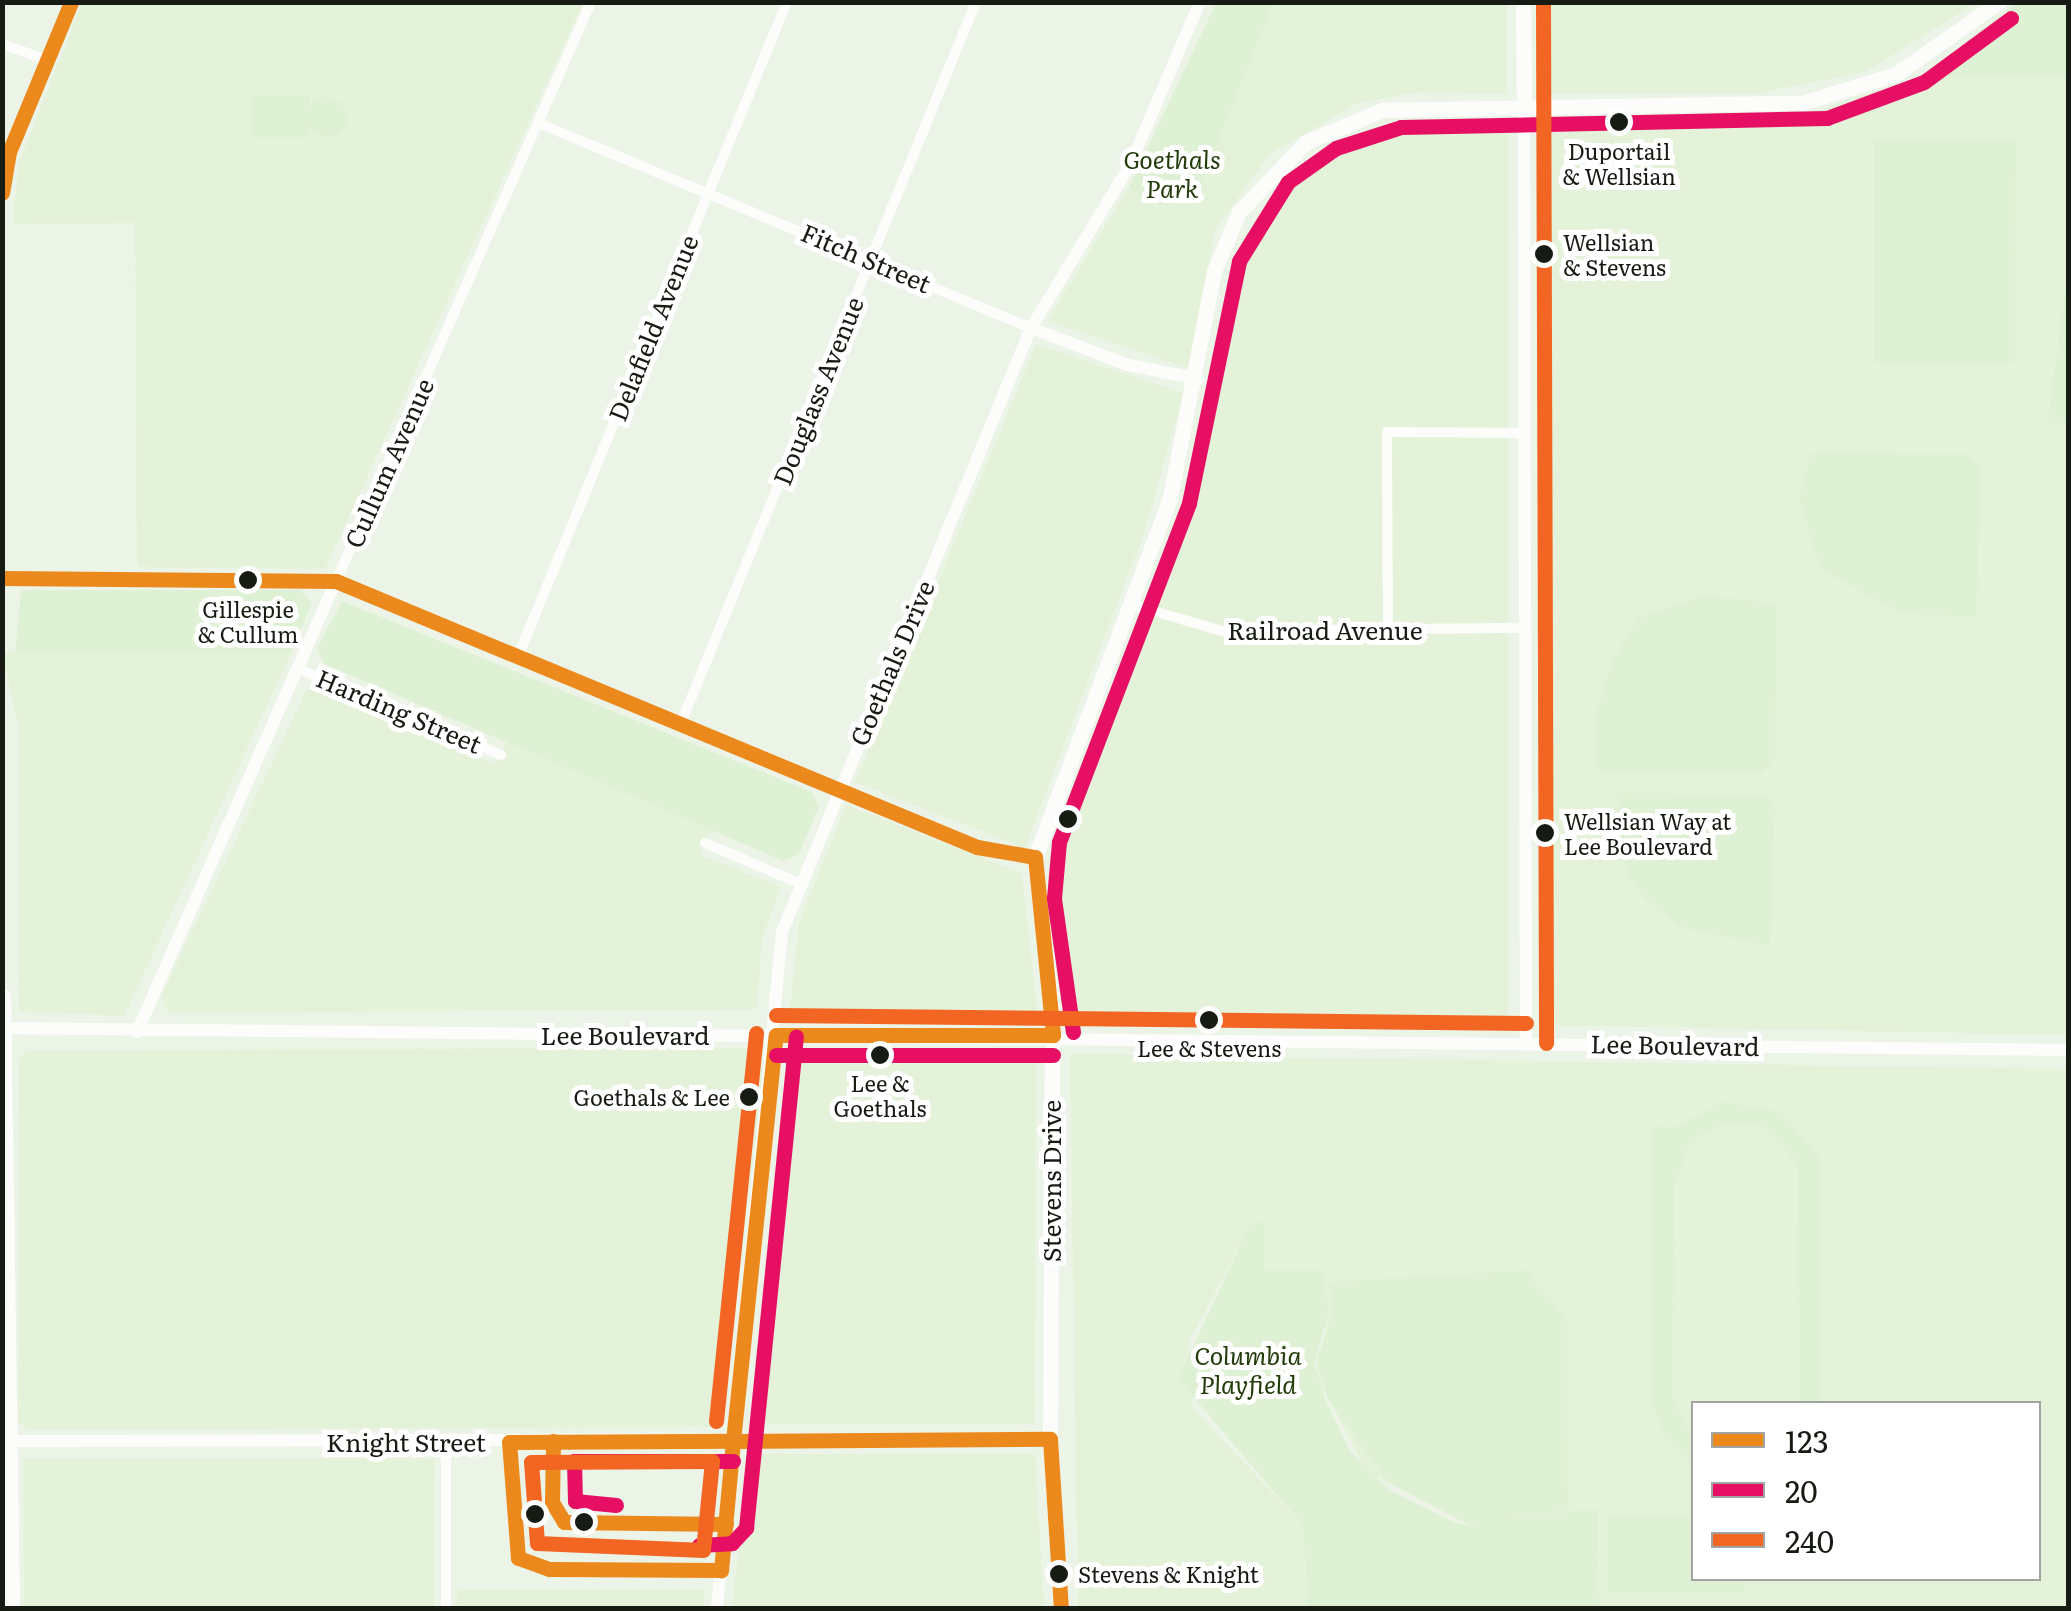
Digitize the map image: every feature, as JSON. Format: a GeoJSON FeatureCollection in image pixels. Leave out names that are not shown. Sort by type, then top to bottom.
{"type":"FeatureCollection","features":[{"type":"Feature","properties":{"kind":"main road"},"geometry":{"type":"LineString","coordinates":[[1522,2],[1524,105]]}},
{"type":"Feature","properties":{"kind":"main road","name":"Stevens Drive"},"geometry":{"type":"LineString","coordinates":[[1061,1608],[1050,1439],[1053,1035],[1035,858],[1130,604],[1199,379],[1228,232],[1289,154],[1382,110],[1822,99],[1914,65],[1999,2]]}},
{"type":"Feature","properties":{"kind":"main road"},"geometry":{"type":"LineString","coordinates":[[2,998],[7,1033],[3,1570],[10,1608]]}},
{"type":"Feature","properties":{"kind":"street"},"geometry":{"type":"LineString","coordinates":[[2,196],[9,152],[71,2]]}},
{"type":"Feature","properties":{"kind":"street","name":"Cullum Avenue"},"geometry":{"type":"LineString","coordinates":[[136,1032],[591,2]]}},
{"type":"Feature","properties":{"kind":"street","name":"Delafield Avenue"},"geometry":{"type":"LineString","coordinates":[[519,654],[787,2]]}},
{"type":"Feature","properties":{"kind":"street","name":"Douglass Avenue"},"geometry":{"type":"LineString","coordinates":[[681,723],[976,2]]}},
{"type":"Feature","properties":{"kind":"street","name":"Goethals Drive"},"geometry":{"type":"LineString","coordinates":[[717,1608],[776,1035],[779,945],[800,883],[1031,328],[1130,165],[1200,2]]}},
{"type":"Feature","properties":{"kind":"street"},"geometry":{"type":"LineString","coordinates":[[2,44],[47,60]]}},
{"type":"Feature","properties":{"kind":"street"},"geometry":{"type":"LineString","coordinates":[[1524,105],[1526,1043]]}},
{"type":"Feature","properties":{"kind":"street","name":"Fitch Street"},"geometry":{"type":"LineString","coordinates":[[538,123],[1031,328],[1128,365],[1199,379]]}},
{"type":"Feature","properties":{"kind":"street"},"geometry":{"type":"LineString","coordinates":[[1388,630],[1386,432],[1525,433]]}},
{"type":"Feature","properties":{"kind":"street"},"geometry":{"type":"LineString","coordinates":[[2,578],[336,581],[977,847],[1035,858]]}},
{"type":"Feature","properties":{"kind":"street","name":"Railroad Avenue"},"geometry":{"type":"LineString","coordinates":[[1130,604],[1222,631],[1524,628]]}},
{"type":"Feature","properties":{"kind":"street","name":"Harding Street"},"geometry":{"type":"LineString","coordinates":[[296,668],[500,755]]}},
{"type":"Feature","properties":{"kind":"street"},"geometry":{"type":"LineString","coordinates":[[706,843],[800,883]]}},
{"type":"Feature","properties":{"kind":"street","name":"Lee Boulevard"},"geometry":{"type":"LineString","coordinates":[[7,1033],[1053,1035],[2068,1050]]}},
{"type":"Feature","properties":{"kind":"street","name":"Knight Street"},"geometry":{"type":"LineString","coordinates":[[4,1441],[1050,1439]]}},
{"type":"Feature","properties":{"kind":"street"},"geometry":{"type":"LineString","coordinates":[[446,1442],[446,1608]]}},
{"type":"Feature","properties":{"kind":"shaded area"},"geometry":{"type":"Polygon","coordinates":[[[1544,2],[1976,3],[1865,72],[1753,94],[1544,94],[1544,2]]]}},
{"type":"Feature","properties":{"kind":"shaded area"},"geometry":{"type":"Polygon","coordinates":[[[82,3],[583,3],[325,569],[137,567],[135,223],[13,224],[18,165],[82,3]]]}},
{"type":"Feature","properties":{"kind":"shaded area"},"geometry":{"type":"Polygon","coordinates":[[[1274,3],[1507,3],[1507,94],[1419,92],[1358,103],[1270,154],[1215,230],[1188,368],[1047,321],[1129,187],[1135,197],[1194,204],[1274,3]]]}},
{"type":"Feature","properties":{"kind":"shaded area"},"geometry":{"type":"Polygon","coordinates":[[[1923,76],[2068,78],[2068,266],[2047,422],[2068,424],[2068,1035],[1548,1025],[1547,131],[1563,121],[1786,120],[1923,76]]]}},
{"type":"Feature","properties":{"kind":"shaded area"},"geometry":{"type":"Polygon","coordinates":[[[1415,120],[1508,122],[1508,1026],[1066,1017],[1050,903],[1057,833],[1193,479],[1243,239],[1294,172],[1376,127],[1415,120]]]}},
{"type":"Feature","properties":{"kind":"shaded area"},"geometry":{"type":"Polygon","coordinates":[[[1036,345],[1184,393],[1144,533],[1025,848],[855,782],[1036,345]]]}},
{"type":"Feature","properties":{"kind":"shaded area"},"geometry":{"type":"Polygon","coordinates":[[[2,652],[291,653],[124,1016],[19,1011],[18,723],[2,652]]]}},
{"type":"Feature","properties":{"kind":"shaded area"},"geometry":{"type":"Polygon","coordinates":[[[309,685],[496,764],[506,742],[711,829],[701,855],[781,887],[762,938],[757,1009],[169,1013],[161,997],[309,685]]]}},
{"type":"Feature","properties":{"kind":"shaded area"},"geometry":{"type":"Polygon","coordinates":[[[846,805],[1022,873],[1038,1019],[789,1018],[799,922],[846,805]]]}},
{"type":"Feature","properties":{"kind":"shaded area"},"geometry":{"type":"Polygon","coordinates":[[[748,1048],[764,1065],[722,1417],[713,1427],[28,1430],[18,1422],[19,1061],[27,1050],[748,1048]]]}},
{"type":"Feature","properties":{"kind":"shaded area"},"geometry":{"type":"Polygon","coordinates":[[[790,1053],[1036,1054],[1035,1424],[751,1424],[790,1053]]]}},
{"type":"Feature","properties":{"kind":"shaded area"},"geometry":{"type":"Polygon","coordinates":[[[1070,1054],[2068,1069],[2068,1608],[1599,1608],[1597,1509],[1475,1528],[1368,1472],[1316,1376],[1329,1314],[1265,1270],[1264,1222],[1252,1222],[1188,1344],[1193,1408],[1303,1526],[1308,1608],[1078,1608],[1070,1054]]]}},
{"type":"Feature","properties":{"kind":"shaded area"},"geometry":{"type":"Polygon","coordinates":[[[749,1454],[1035,1454],[1044,1608],[732,1608],[749,1454]]]}},
{"type":"Feature","properties":{"kind":"shaded area"},"geometry":{"type":"Polygon","coordinates":[[[23,1458],[435,1459],[434,1608],[24,1608],[23,1458]]]}},
{"type":"Feature","properties":{"kind":"shaded area"},"geometry":{"type":"Polygon","coordinates":[[[457,1589],[705,1589],[703,1608],[457,1608],[457,1589]]]}},
{"type":"Feature","properties":{"kind":"green space"},"geometry":{"type":"Polygon","coordinates":[[[2018,2],[2068,3],[2068,78],[1923,76],[2018,2]]]}},
{"type":"Feature","properties":{"kind":"green space","name":"Goethals Park"},"geometry":{"type":"Polygon","coordinates":[[[1216,3],[1274,3],[1194,204],[1143,204],[1129,187],[1216,3]]]}},
{"type":"Feature","properties":{"kind":"green space"},"geometry":{"type":"Polygon","coordinates":[[[252,95],[310,95],[310,138],[252,138],[252,95]]]}},
{"type":"Feature","properties":{"kind":"green space"},"geometry":{"type":"Polygon","coordinates":[[[327,97],[341,103],[347,117],[341,131],[327,137],[313,131],[307,117],[313,103],[327,97]]]}},
{"type":"Feature","properties":{"kind":"green space"},"geometry":{"type":"Polygon","coordinates":[[[1874,140],[2016,140],[2015,363],[1874,363],[1874,140]]]}},
{"type":"Feature","properties":{"kind":"green space"},"geometry":{"type":"Polygon","coordinates":[[[2068,266],[2068,424],[2047,423],[2068,266]]]}},
{"type":"Feature","properties":{"kind":"green space"},"geometry":{"type":"Polygon","coordinates":[[[1811,452],[1968,454],[1980,466],[1977,617],[1902,614],[1820,569],[1799,498],[1811,452]]]}},
{"type":"Feature","properties":{"kind":"green space"},"geometry":{"type":"Polygon","coordinates":[[[21,590],[301,590],[312,603],[291,653],[15,653],[21,590]]]}},
{"type":"Feature","properties":{"kind":"green space"},"geometry":{"type":"Polygon","coordinates":[[[1703,595],[1777,603],[1775,759],[1761,774],[1596,771],[1596,713],[1611,663],[1638,618],[1703,595]]]}},
{"type":"Feature","properties":{"kind":"green space"},"geometry":{"type":"Polygon","coordinates":[[[342,601],[812,792],[819,807],[799,854],[783,861],[324,664],[317,648],[342,601]]]}},
{"type":"Feature","properties":{"kind":"green space"},"geometry":{"type":"Polygon","coordinates":[[[1616,792],[1766,796],[1775,808],[1770,946],[1680,927],[1643,898],[1626,873],[1616,792]]]}},
{"type":"Feature","properties":{"kind":"green space"},"geometry":{"type":"Polygon","coordinates":[[[1724,1101],[1782,1112],[1819,1157],[1821,1401],[1799,1401],[1798,1164],[1761,1126],[1716,1126],[1689,1145],[1674,1185],[1673,1400],[1691,1434],[1691,1462],[1667,1440],[1651,1403],[1653,1126],[1675,1127],[1724,1101]]]}},
{"type":"Feature","properties":{"kind":"green space","name":"Columbia Playfield"},"geometry":{"type":"Polygon","coordinates":[[[1251,1222],[1264,1222],[1265,1270],[1322,1270],[1329,1314],[1314,1363],[1325,1398],[1349,1450],[1389,1490],[1449,1520],[1475,1528],[1388,1482],[1328,1400],[1316,1361],[1334,1311],[1327,1282],[1526,1270],[1567,1320],[1568,1510],[1507,1520],[1598,1508],[1599,1608],[1308,1608],[1303,1526],[1178,1379],[1251,1222]]]}},
{"type":"Feature","properties":{"kind":"green space"},"geometry":{"type":"Polygon","coordinates":[[[1607,1517],[1691,1517],[1691,1581],[1744,1581],[1744,1592],[1607,1592],[1607,1517]]]}},
{"type":"Feature","properties":{"kind":"transit line","name":"123"},"geometry":{"type":"LineString","coordinates":[[2,193],[9,152],[71,2]]}},
{"type":"Feature","properties":{"kind":"transit line","name":"240"},"geometry":{"type":"LineString","coordinates":[[1543,2],[1546,1043]]}},
{"type":"Feature","properties":{"kind":"transit line","name":"20"},"geometry":{"type":"LineString","coordinates":[[1073,1032],[1054,898],[1059,842],[1189,503],[1239,261],[1288,182],[1336,148],[1401,127],[1827,118],[1924,82],[2011,18]]}},
{"type":"Feature","properties":{"kind":"transit line","name":"123"},"geometry":{"type":"LineString","coordinates":[[2,578],[336,581],[977,847],[1035,857]]}},
{"type":"Feature","properties":{"kind":"transit line","name":"123"},"geometry":{"type":"LineString","coordinates":[[1035,857],[1053,1035]]}},
{"type":"Feature","properties":{"kind":"transit line","name":"240"},"geometry":{"type":"LineString","coordinates":[[776,1015],[1526,1023]]}},
{"type":"Feature","properties":{"kind":"transit line","name":"240"},"geometry":{"type":"LineString","coordinates":[[716,1421],[756,1033]]}},
{"type":"Feature","properties":{"kind":"transit line","name":"123"},"geometry":{"type":"LineString","coordinates":[[733,1441],[776,1035]]}},
{"type":"Feature","properties":{"kind":"transit line","name":"123"},"geometry":{"type":"LineString","coordinates":[[776,1035],[1053,1035]]}},
{"type":"Feature","properties":{"kind":"transit line","name":"20"},"geometry":{"type":"LineString","coordinates":[[699,1545],[732,1543],[746,1528],[796,1037]]}},
{"type":"Feature","properties":{"kind":"transit line","name":"20"},"geometry":{"type":"LineString","coordinates":[[776,1055],[1053,1055]]}},
{"type":"Feature","properties":{"kind":"transit line","name":"123"},"geometry":{"type":"LineString","coordinates":[[733,1441],[1050,1439]]}},
{"type":"Feature","properties":{"kind":"transit line","name":"123"},"geometry":{"type":"LineString","coordinates":[[1050,1439],[1061,1608]]}},
{"type":"Feature","properties":{"kind":"transit line","name":"123"},"geometry":{"type":"LineString","coordinates":[[553,1441],[552,1502],[564,1522],[726,1524]]}},
{"type":"Feature","properties":{"kind":"transit line","name":"123"},"geometry":{"type":"LineString","coordinates":[[733,1441],[721,1570],[549,1569],[518,1558],[509,1442],[733,1441]]}},
{"type":"Feature","properties":{"kind":"transit line","name":"20"},"geometry":{"type":"LineString","coordinates":[[616,1505],[575,1501],[574,1461],[733,1461]]}},
{"type":"Feature","properties":{"kind":"transit line","name":"240"},"geometry":{"type":"LineString","coordinates":[[712,1461],[703,1550],[537,1543],[531,1462],[712,1461]]}},
{"type":"Feature","properties":{"kind":"place","name":"Duportail & Wellsian"},"geometry":{"type":"Point","coordinates":[1619,122]}},
{"type":"Feature","properties":{"kind":"place","name":"Wellsian & Stevens"},"geometry":{"type":"Point","coordinates":[1544,254]}},
{"type":"Feature","properties":{"kind":"place","name":"Gillespie & Cullum"},"geometry":{"type":"Point","coordinates":[248,580]}},
{"type":"Feature","properties":{"kind":"place","name":"Wellsian Way at Lee Boulevard"},"geometry":{"type":"Point","coordinates":[1545,833]}},
{"type":"Feature","properties":{"kind":"place","name":"Lee & Stevens"},"geometry":{"type":"Point","coordinates":[1209,1020]}},
{"type":"Feature","properties":{"kind":"place","name":"Lee & Goethals"},"geometry":{"type":"Point","coordinates":[880,1055]}},
{"type":"Feature","properties":{"kind":"place","name":"Goethals & Lee"},"geometry":{"type":"Point","coordinates":[749,1097]}},
{"type":"Feature","properties":{"kind":"place","name":"Stevens & Knight"},"geometry":{"type":"Point","coordinates":[1059,1574]}}]}
